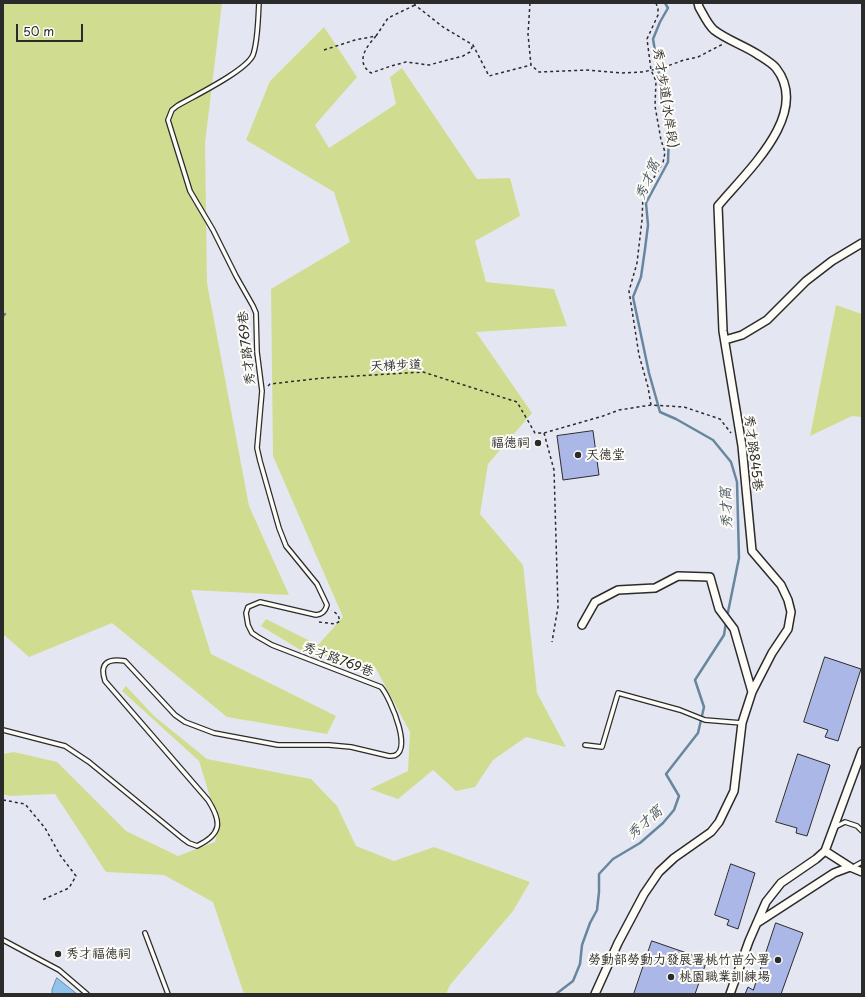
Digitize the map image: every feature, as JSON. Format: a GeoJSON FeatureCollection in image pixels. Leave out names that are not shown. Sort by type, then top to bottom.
{"type":"FeatureCollection","features":[{"type":"Feature","properties":{"kind":"street","name":"秀才路845巷"},"geometry":{"type":"LineString","coordinates":[[595,994],[618,943],[644,894],[659,872],[674,858],[710,832],[719,822],[734,791],[742,723],[752,692],[772,653],[788,629],[791,612],[788,600],[781,585],[752,551],[742,446],[725,340],[718,206],[748,172],[777,131],[783,118],[787,97],[784,81],[775,67],[754,52],[713,29],[698,3]]}},
{"type":"Feature","properties":{"kind":"street"},"geometry":{"type":"LineString","coordinates":[[725,340],[742,335],[767,320],[806,281],[832,261],[862,243]]}},
{"type":"Feature","properties":{"kind":"street"},"geometry":{"type":"LineString","coordinates":[[582,625],[595,602],[618,590],[655,588],[678,576],[710,577],[719,608],[734,629],[752,692]]}},
{"type":"Feature","properties":{"kind":"street"},"geometry":{"type":"LineString","coordinates":[[730,994],[756,923],[766,902],[781,883],[825,851],[862,751]]}},
{"type":"Feature","properties":{"kind":"street"},"geometry":{"type":"LineString","coordinates":[[825,851],[850,867],[862,872]]}},
{"type":"Feature","properties":{"kind":"street"},"geometry":{"type":"LineString","coordinates":[[756,923],[834,873],[850,867]]}},
{"type":"Feature","properties":{"kind":"lane","name":"秀才路769巷"},"geometry":{"type":"LineString","coordinates":[[3,730],[65,746],[89,762],[189,844],[197,846],[214,835],[218,821],[215,811],[208,800],[105,681],[103,666],[106,663],[117,660],[125,661],[175,715],[185,722],[214,733],[278,745],[329,745],[351,747],[394,757],[401,751],[401,734],[389,698],[380,687],[272,645],[252,633],[248,625],[246,613],[248,607],[260,602],[316,615],[324,612],[326,605],[316,584],[286,546],[279,528],[257,448],[262,392],[257,352],[256,313],[214,230],[190,191],[168,120],[172,110],[177,106],[239,70],[249,62],[253,53],[255,42],[259,3]]}},
{"type":"Feature","properties":{"kind":"lane"},"geometry":{"type":"LineString","coordinates":[[585,745],[602,747],[618,693],[680,710],[705,720],[742,723]]}},
{"type":"Feature","properties":{"kind":"lane"},"geometry":{"type":"LineString","coordinates":[[835,827],[845,822],[857,826],[862,831]]}},
{"type":"Feature","properties":{"kind":"lane"},"geometry":{"type":"LineString","coordinates":[[850,867],[858,865],[862,862]]}},
{"type":"Feature","properties":{"kind":"lane"},"geometry":{"type":"LineString","coordinates":[[145,933],[168,994]]}},
{"type":"Feature","properties":{"kind":"lane"},"geometry":{"type":"LineString","coordinates":[[3,940],[59,970],[88,994]]}},
{"type":"Feature","properties":{"kind":"path"},"geometry":{"type":"LineString","coordinates":[[530,3],[528,34],[531,65],[539,72],[587,70],[622,73],[642,72],[662,68],[684,60],[698,57],[732,40]]}},
{"type":"Feature","properties":{"kind":"path","name":"秀才步道(水岸段)"},"geometry":{"type":"LineString","coordinates":[[651,405],[648,387],[639,355],[629,291],[637,263],[642,220],[643,195],[663,162],[665,152],[661,140],[655,106],[656,81],[652,70],[647,39],[658,15],[656,3]]}},
{"type":"Feature","properties":{"kind":"path"},"geometry":{"type":"LineString","coordinates":[[473,45],[470,52],[463,56],[430,65],[406,62],[371,73],[365,69],[363,60],[369,44],[388,18],[415,4],[443,27],[473,45],[490,76],[531,65]]}},
{"type":"Feature","properties":{"kind":"path"},"geometry":{"type":"LineString","coordinates":[[324,50],[355,40],[376,36]]}},
{"type":"Feature","properties":{"kind":"path","name":"天梯步道"},"geometry":{"type":"LineString","coordinates":[[262,392],[270,384],[323,378],[423,372],[517,402],[535,433],[544,433]]}},
{"type":"Feature","properties":{"kind":"path"},"geometry":{"type":"LineString","coordinates":[[552,642],[558,607],[554,470],[544,433],[619,410],[651,405],[684,407],[720,419],[733,435]]}},
{"type":"Feature","properties":{"kind":"path"},"geometry":{"type":"LineString","coordinates":[[3,800],[25,804],[45,828],[60,855],[76,876],[69,888],[42,900]]}},
{"type":"Feature","properties":{"kind":"green space"},"geometry":{"type":"Polygon","coordinates":[[[3,3],[222,3],[205,143],[207,283],[249,506],[289,595],[191,590],[211,654],[336,716],[327,734],[227,717],[112,623],[29,657],[3,634],[3,3]]]}},
{"type":"Feature","properties":{"kind":"green space"},"geometry":{"type":"Polygon","coordinates":[[[324,27],[357,77],[315,125],[329,148],[396,104],[390,77],[402,68],[477,179],[510,178],[520,216],[475,241],[486,282],[554,289],[567,326],[476,332],[532,413],[488,464],[480,514],[523,565],[537,693],[566,747],[526,737],[493,760],[475,787],[456,791],[433,770],[398,799],[370,789],[408,771],[410,732],[375,667],[302,651],[261,626],[266,619],[318,645],[343,617],[273,456],[271,289],[350,242],[334,192],[246,140],[270,81],[324,27]]]}},
{"type":"Feature","properties":{"kind":"green space"},"geometry":{"type":"Polygon","coordinates":[[[836,305],[862,314],[862,417],[852,416],[810,436],[836,305]]]}},
{"type":"Feature","properties":{"kind":"green space"},"geometry":{"type":"Polygon","coordinates":[[[126,686],[154,716],[207,759],[311,779],[337,806],[356,846],[394,861],[434,847],[530,882],[513,911],[450,985],[446,994],[244,994],[213,902],[164,875],[106,872],[55,794],[9,796],[3,794],[3,754],[14,752],[57,762],[126,831],[178,856],[215,842],[219,826],[199,761],[122,691],[126,686]]]}},
{"type":"Feature","properties":{"kind":"water"},"geometry":{"type":"Polygon","coordinates":[[[57,978],[77,994],[52,994],[57,978]]]}},
{"type":"Feature","properties":{"kind":"building","name":"天德堂"},"geometry":{"type":"Polygon","coordinates":[[[593,431],[599,475],[563,480],[557,436],[593,431]]]}},
{"type":"Feature","properties":{"kind":"building"},"geometry":{"type":"Polygon","coordinates":[[[825,657],[861,669],[838,741],[825,737],[828,730],[804,722],[825,657]]]}},
{"type":"Feature","properties":{"kind":"building"},"geometry":{"type":"Polygon","coordinates":[[[798,754],[830,765],[807,836],[796,833],[797,828],[776,822],[798,754]]]}},
{"type":"Feature","properties":{"kind":"building"},"geometry":{"type":"Polygon","coordinates":[[[731,864],[755,873],[738,929],[727,925],[729,920],[715,915],[731,864]]]}},
{"type":"Feature","properties":{"kind":"building","name":"勞動部勞動力發展署桃竹苗分署"},"geometry":{"type":"Polygon","coordinates":[[[776,923],[803,933],[781,994],[745,994],[748,987],[753,990],[776,923]]]}},
{"type":"Feature","properties":{"kind":"building","name":"桃園職業訓練場"},"geometry":{"type":"Polygon","coordinates":[[[652,941],[707,960],[695,994],[634,994],[652,941]]]}},
{"type":"Feature","properties":{"kind":"waterway","name":"秀才窩"},"geometry":{"type":"LineString","coordinates":[[665,3],[668,8],[653,39],[669,132],[668,162],[646,203],[648,225],[645,249],[641,277],[633,297],[649,373],[660,412],[676,419],[713,440],[731,462],[737,482],[739,558],[727,617]]}},
{"type":"Feature","properties":{"kind":"waterway","name":"秀才窩"},"geometry":{"type":"LineString","coordinates":[[556,994],[573,981],[580,964],[582,945],[590,923],[597,910],[599,874],[613,859],[640,843],[663,823],[674,810],[679,796],[666,774],[698,733],[704,707],[695,680],[724,635],[726,622]]}},
{"type":"Feature","properties":{"kind":"place","name":"福德祠"},"geometry":{"type":"Point","coordinates":[538,443]}},
{"type":"Feature","properties":{"kind":"place","name":"天德堂"},"geometry":{"type":"Point","coordinates":[578,455]}},
{"type":"Feature","properties":{"kind":"place","name":"秀才福德祠"},"geometry":{"type":"Point","coordinates":[58,954]}},
{"type":"Feature","properties":{"kind":"place","name":"勞動部勞動力發展署桃竹苗分署"},"geometry":{"type":"Point","coordinates":[778,960]}},
{"type":"Feature","properties":{"kind":"place","name":"桃園職業訓練場"},"geometry":{"type":"Point","coordinates":[671,977]}}]}
